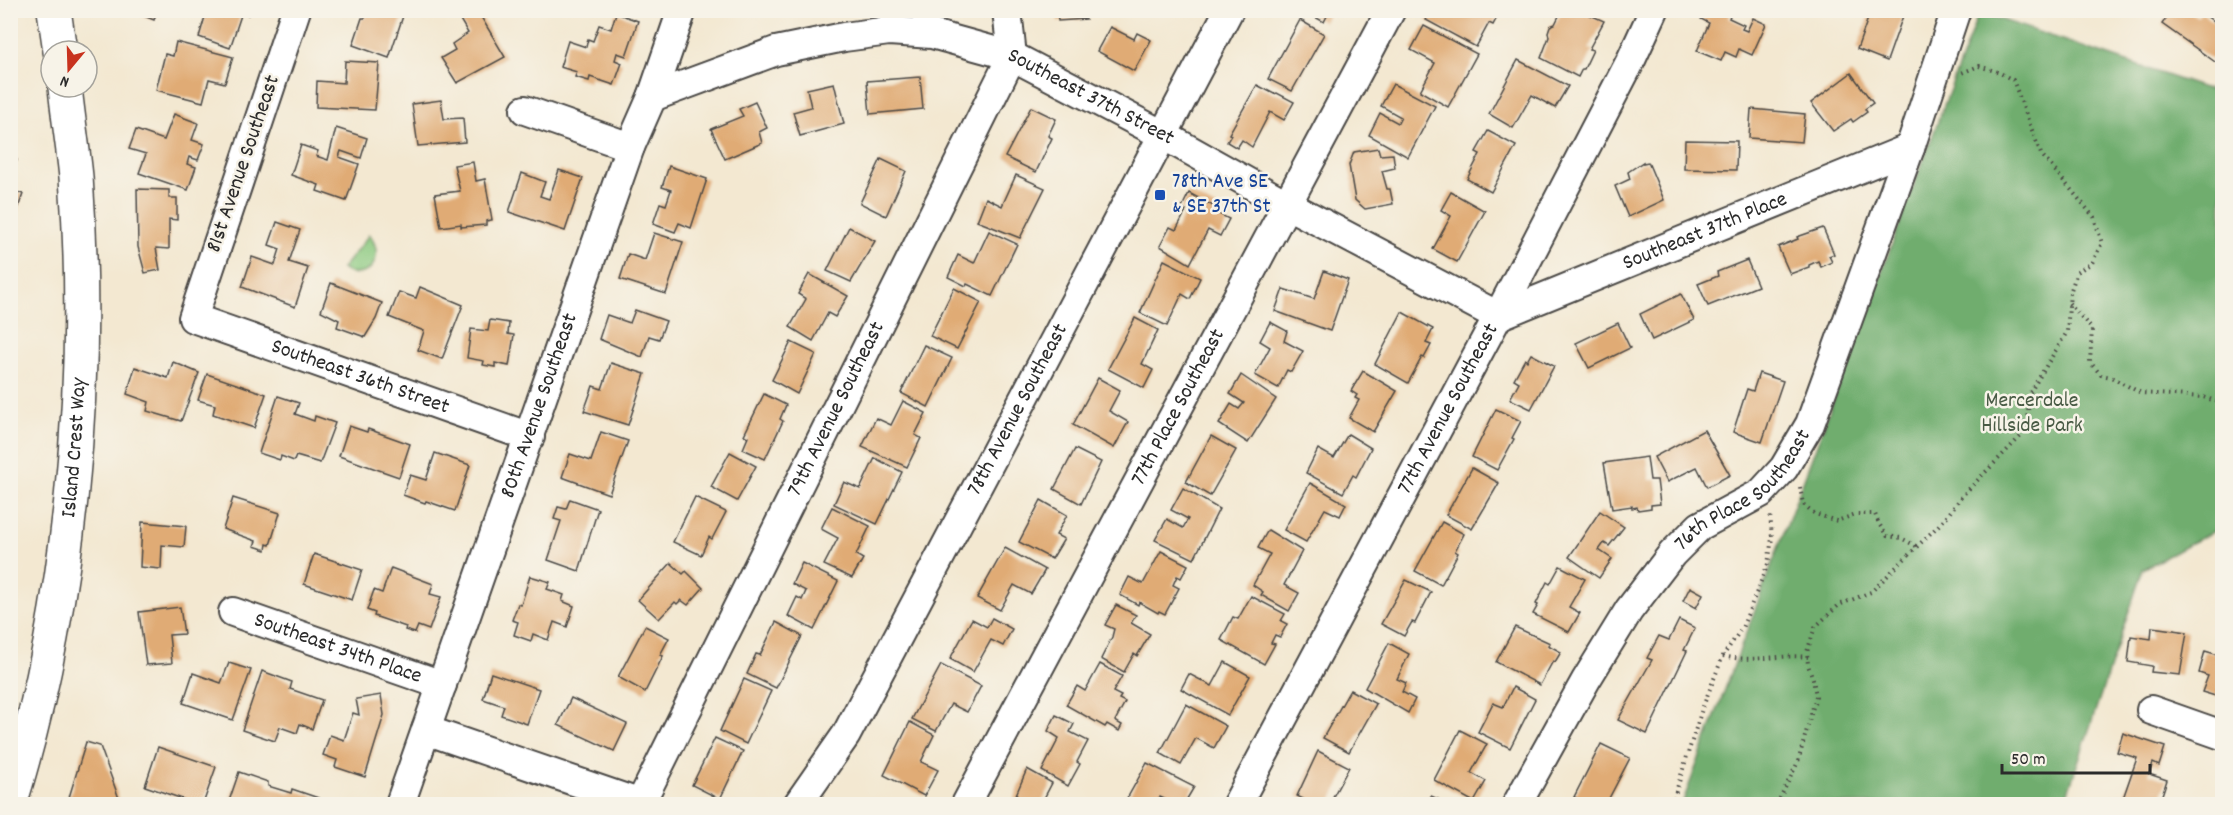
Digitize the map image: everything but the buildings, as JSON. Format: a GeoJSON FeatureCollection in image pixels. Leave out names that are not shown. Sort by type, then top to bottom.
{"type":"FeatureCollection","features":[{"type":"Feature","properties":{"kind":"main road"},"geometry":{"type":"LineString","coordinates":[[54,10],[58,39]]}},
{"type":"Feature","properties":{"kind":"main road","name":"Island Crest Way"},"geometry":{"type":"LineString","coordinates":[[10,804],[45,676],[65,539],[79,408],[80,294],[76,176],[66,99]]}},
{"type":"Feature","properties":{"kind":"street","name":"81st Avenue Southeast"},"geometry":{"type":"LineString","coordinates":[[193,318],[296,10]]}},
{"type":"Feature","properties":{"kind":"street","name":"80th Avenue Southeast"},"geometry":{"type":"LineString","coordinates":[[400,804],[630,147],[652,97],[682,10]]}},
{"type":"Feature","properties":{"kind":"street"},"geometry":{"type":"LineString","coordinates":[[1007,10],[1012,56]]}},
{"type":"Feature","properties":{"kind":"street","name":"78th Avenue Southeast"},"geometry":{"type":"LineString","coordinates":[[798,804],[846,735],[1229,10]]}},
{"type":"Feature","properties":{"kind":"street","name":"77th Place Southeast"},"geometry":{"type":"LineString","coordinates":[[966,804],[1391,10]]}},
{"type":"Feature","properties":{"kind":"street","name":"77th Avenue Southeast"},"geometry":{"type":"LineString","coordinates":[[1237,804],[1498,316],[1630,62],[1654,10]]}},
{"type":"Feature","properties":{"kind":"street","name":"76th Place Southeast"},"geometry":{"type":"LineString","coordinates":[[1518,804],[1586,680],[1629,610],[1672,554],[1701,526],[1761,493],[1784,468],[1810,424],[1910,148],[1956,10]]}},
{"type":"Feature","properties":{"kind":"street","name":"Southeast 37th Street"},"geometry":{"type":"LineString","coordinates":[[652,97],[776,51],[844,36],[890,31],[933,34],[1012,56],[1498,316]]}},
{"type":"Feature","properties":{"kind":"street","name":"79th Avenue Southeast"},"geometry":{"type":"LineString","coordinates":[[640,804],[1012,56]]}},
{"type":"Feature","properties":{"kind":"street"},"geometry":{"type":"LineString","coordinates":[[525,110],[630,147]]}},
{"type":"Feature","properties":{"kind":"street","name":"Southeast 37th Place"},"geometry":{"type":"LineString","coordinates":[[1498,316],[1910,148]]}},
{"type":"Feature","properties":{"kind":"street","name":"Southeast 36th Street"},"geometry":{"type":"LineString","coordinates":[[193,318],[530,437]]}},
{"type":"Feature","properties":{"kind":"street","name":"Southeast 34th Place"},"geometry":{"type":"LineString","coordinates":[[233,612],[442,685]]}},
{"type":"Feature","properties":{"kind":"street"},"geometry":{"type":"LineString","coordinates":[[2151,710],[2223,735]]}},
{"type":"Feature","properties":{"kind":"street"},"geometry":{"type":"LineString","coordinates":[[426,730],[640,804]]}},
{"type":"Feature","properties":{"kind":"path"},"geometry":{"type":"LineString","coordinates":[[1777,804],[1798,762],[1816,696],[1807,652],[1815,627],[1839,605],[1871,592],[1945,519],[1962,496],[2023,434],[2028,413],[2029,394],[2067,332],[2069,303],[2077,272],[2092,262],[2102,243],[2094,217],[2041,154],[2013,80],[1979,66],[1950,78],[1933,78]]}},
{"type":"Feature","properties":{"kind":"path"},"geometry":{"type":"LineString","coordinates":[[2069,303],[2092,329],[2090,363],[2101,375],[2111,377],[2141,393],[2203,396],[2223,403]]}},
{"type":"Feature","properties":{"kind":"path"},"geometry":{"type":"LineString","coordinates":[[1792,478],[1800,487],[1803,504],[1815,514],[1837,521],[1856,514],[1875,514],[1887,536],[1901,538],[1918,547]]}},
{"type":"Feature","properties":{"kind":"path"},"geometry":{"type":"LineString","coordinates":[[1672,804],[1702,709],[1723,656],[1742,628],[1768,564],[1772,538],[1770,513],[1761,493]]}},
{"type":"Feature","properties":{"kind":"path"},"geometry":{"type":"LineString","coordinates":[[1723,656],[1751,659],[1784,655],[1808,657]]}},
{"type":"Feature","properties":{"kind":"green space","name":"Mercerdale Hillside Park"},"geometry":{"type":"Polygon","coordinates":[[[1979,12],[2222,94],[2222,527],[2143,569],[2064,804],[1682,804],[1979,12]]]}},
{"type":"Feature","properties":{"kind":"green space"},"geometry":{"type":"Polygon","coordinates":[[[369,235],[376,252],[372,266],[359,274],[342,269],[369,235]]]}},
{"type":"Feature","properties":{"kind":"place","name":"78th Ave SE & SE 37th St"},"geometry":{"type":"Point","coordinates":[1160,195]}}]}
